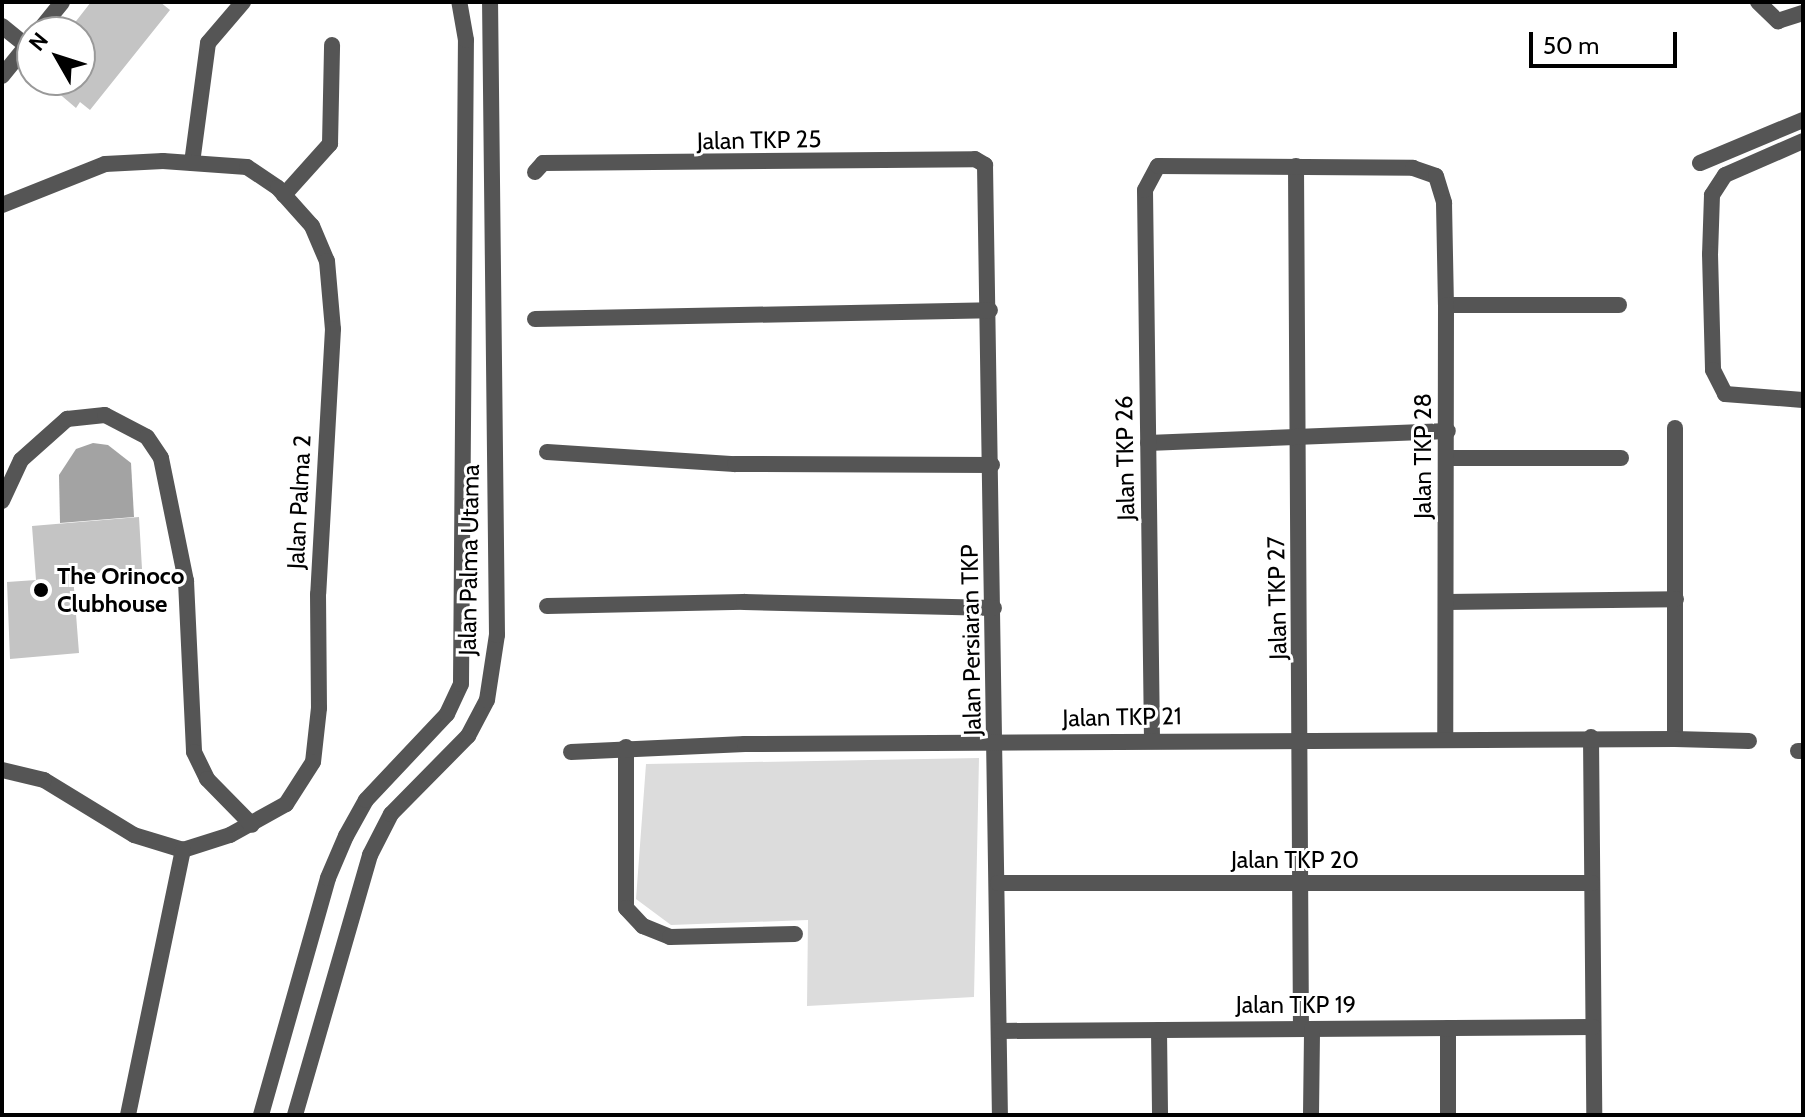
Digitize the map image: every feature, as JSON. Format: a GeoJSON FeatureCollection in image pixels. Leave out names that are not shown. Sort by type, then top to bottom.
{"type":"FeatureCollection","features":[{"type":"Feature","properties":{"kind":"street"},"geometry":{"type":"LineString","coordinates":[[192,163],[208,43],[243,2]]}},
{"type":"Feature","properties":{"kind":"street"},"geometry":{"type":"LineString","coordinates":[[261,1115],[328,878],[346,836],[366,800],[447,714],[461,684],[466,40],[459,2]]}},
{"type":"Feature","properties":{"kind":"street","name":"Jalan Palma Utama"},"geometry":{"type":"LineString","coordinates":[[295,1115],[370,855],[391,814],[468,736],[487,700],[497,635],[490,2]]}},
{"type":"Feature","properties":{"kind":"street"},"geometry":{"type":"LineString","coordinates":[[1758,2],[1778,21],[1803,13]]}},
{"type":"Feature","properties":{"kind":"street"},"geometry":{"type":"LineString","coordinates":[[284,195],[330,144],[332,45]]}},
{"type":"Feature","properties":{"kind":"street"},"geometry":{"type":"LineString","coordinates":[[2,76],[16,58]]}},
{"type":"Feature","properties":{"kind":"street"},"geometry":{"type":"LineString","coordinates":[[1700,163],[1803,120]]}},
{"type":"Feature","properties":{"kind":"street"},"geometry":{"type":"LineString","coordinates":[[1803,141],[1725,175],[1712,195],[1713,370],[1725,394],[1803,400]]}},
{"type":"Feature","properties":{"kind":"street","name":"Jalan TKP 25"},"geometry":{"type":"LineString","coordinates":[[535,172],[543,163],[975,159],[985,165]]}},
{"type":"Feature","properties":{"kind":"street","name":"Jalan Palma 2"},"geometry":{"type":"LineString","coordinates":[[2,205],[105,164],[192,163],[247,167],[284,195],[312,226],[327,261],[333,329],[318,594],[319,708],[313,762],[286,804],[252,825],[183,850]]}},
{"type":"Feature","properties":{"kind":"street","name":"Jalan Persiaran TKP"},"geometry":{"type":"LineString","coordinates":[[985,165],[997,742],[1000,1115]]}},
{"type":"Feature","properties":{"kind":"street","name":"Jalan TKP 26"},"geometry":{"type":"LineString","coordinates":[[1152,740],[1145,190],[1149,175],[1158,166],[1296,166]]}},
{"type":"Feature","properties":{"kind":"street","name":"Jalan TKP 28"},"geometry":{"type":"LineString","coordinates":[[1296,166],[1413,168],[1436,176],[1444,203],[1448,431],[1445,738]]}},
{"type":"Feature","properties":{"kind":"street","name":"Jalan TKP 27"},"geometry":{"type":"LineString","coordinates":[[1296,166],[1302,739],[1299,884],[1311,1115]]}},
{"type":"Feature","properties":{"kind":"street"},"geometry":{"type":"LineString","coordinates":[[1446,305],[1619,305]]}},
{"type":"Feature","properties":{"kind":"street"},"geometry":{"type":"LineString","coordinates":[[535,319],[990,310]]}},
{"type":"Feature","properties":{"kind":"street"},"geometry":{"type":"LineString","coordinates":[[2,501],[21,460],[67,419],[105,415],[147,437],[161,458],[186,581],[194,752],[207,779],[252,825]]}},
{"type":"Feature","properties":{"kind":"street"},"geometry":{"type":"LineString","coordinates":[[1675,428],[1675,739]]}},
{"type":"Feature","properties":{"kind":"street"},"geometry":{"type":"LineString","coordinates":[[1148,443],[1448,431]]}},
{"type":"Feature","properties":{"kind":"street"},"geometry":{"type":"LineString","coordinates":[[547,452],[735,464],[992,465]]}},
{"type":"Feature","properties":{"kind":"street"},"geometry":{"type":"LineString","coordinates":[[1448,458],[1621,458]]}},
{"type":"Feature","properties":{"kind":"street"},"geometry":{"type":"LineString","coordinates":[[1446,602],[1676,599]]}},
{"type":"Feature","properties":{"kind":"street"},"geometry":{"type":"LineString","coordinates":[[547,606],[744,602],[994,608]]}},
{"type":"Feature","properties":{"kind":"street"},"geometry":{"type":"LineString","coordinates":[[1591,737],[1594,1115]]}},
{"type":"Feature","properties":{"kind":"street","name":"Jalan TKP 21"},"geometry":{"type":"LineString","coordinates":[[571,752],[626,747],[1152,740],[1591,737],[1749,741]]}},
{"type":"Feature","properties":{"kind":"street"},"geometry":{"type":"LineString","coordinates":[[626,747],[626,908],[643,926],[670,937],[795,934]]}},
{"type":"Feature","properties":{"kind":"street"},"geometry":{"type":"LineString","coordinates":[[2,770],[44,780],[134,835],[183,850],[128,1115]]}},
{"type":"Feature","properties":{"kind":"street","name":"Jalan TKP 20"},"geometry":{"type":"LineString","coordinates":[[998,883],[1592,883]]}},
{"type":"Feature","properties":{"kind":"street","name":"Jalan TKP 19"},"geometry":{"type":"LineString","coordinates":[[999,1031],[1593,1027]]}},
{"type":"Feature","properties":{"kind":"street"},"geometry":{"type":"LineString","coordinates":[[1448,1028],[1448,1115]]}},
{"type":"Feature","properties":{"kind":"street"},"geometry":{"type":"LineString","coordinates":[[1159,1030],[1160,1115]]}},
{"type":"Feature","properties":{"kind":"shaded area"},"geometry":{"type":"Polygon","coordinates":[[[93,443],[108,445],[131,463],[134,517],[60,523],[59,475],[76,449],[93,443]]]}},
{"type":"Feature","properties":{"kind":"shaded area"},"geometry":{"type":"Polygon","coordinates":[[[979,758],[974,997],[807,1006],[808,920],[671,925],[636,899],[646,764],[979,758]]]}},
{"type":"Feature","properties":{"kind":"building"},"geometry":{"type":"Polygon","coordinates":[[[91,2],[160,2],[170,10],[90,110],[80,102],[76,108],[62,96],[96,96],[96,16],[80,16],[91,2]]]}},
{"type":"Feature","properties":{"kind":"building","name":"The Orinoco Clubhouse"},"geometry":{"type":"Polygon","coordinates":[[[139,517],[142,569],[73,575],[79,653],[10,659],[7,582],[36,580],[32,526],[139,517]]]}},
{"type":"Feature","properties":{"kind":"place","name":"The Orinoco Clubhouse"},"geometry":{"type":"Point","coordinates":[41,590]}}]}
